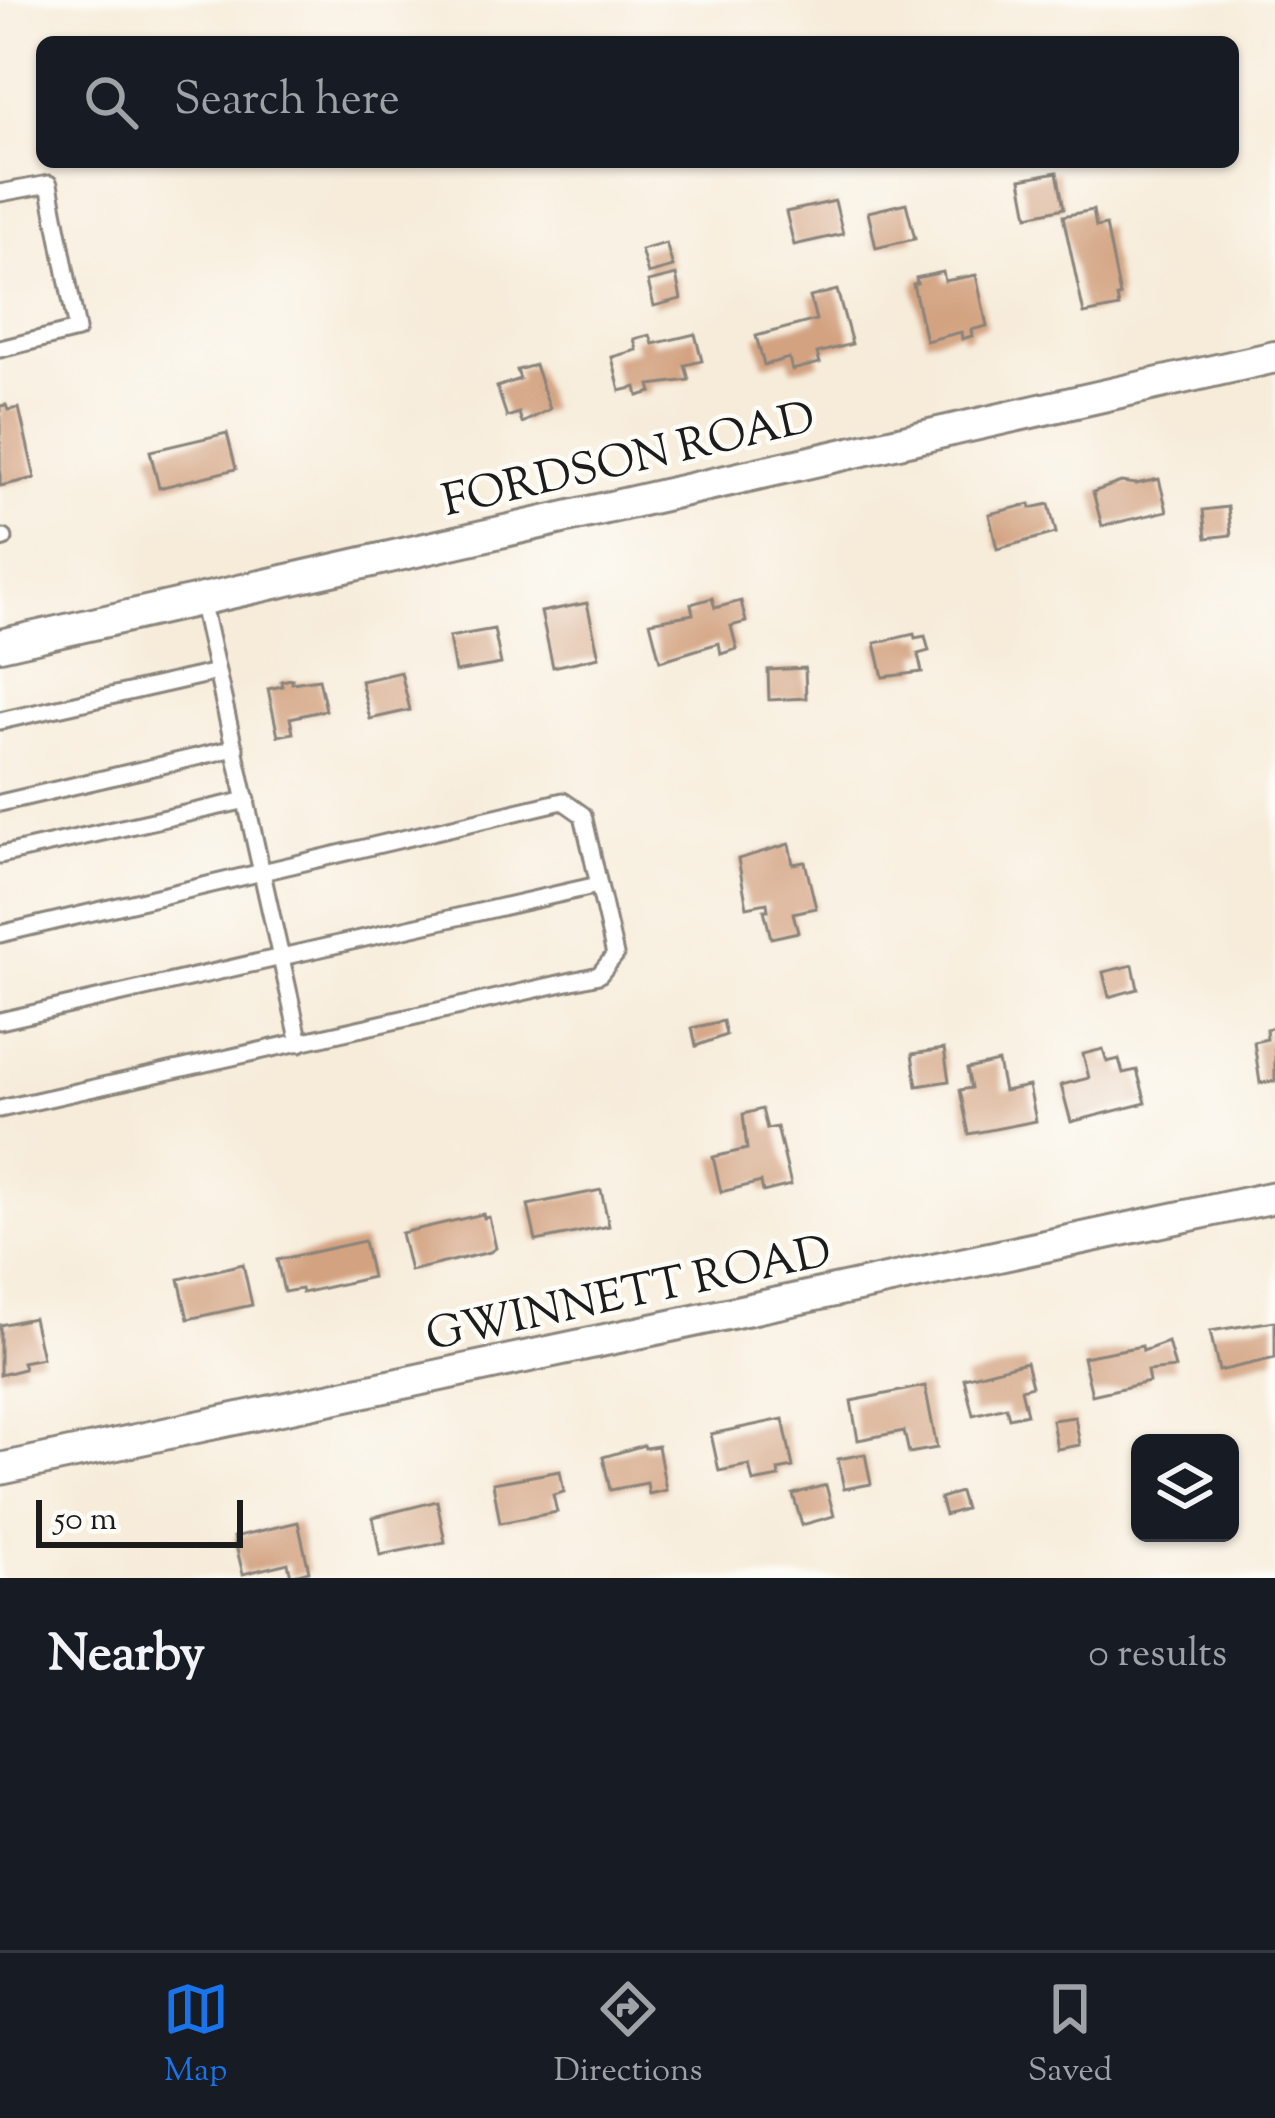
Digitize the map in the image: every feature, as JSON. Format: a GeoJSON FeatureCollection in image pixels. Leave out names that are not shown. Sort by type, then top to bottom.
{"type":"FeatureCollection","features":[{"type":"Feature","properties":{"kind":"street","name":"FORDSON ROAD"},"geometry":{"type":"LineString","coordinates":[[0,645],[1275,357]]}},
{"type":"Feature","properties":{"kind":"street","name":"GWINNETT ROAD"},"geometry":{"type":"LineString","coordinates":[[0,1468],[1275,1197]]}},
{"type":"Feature","properties":{"kind":"lane"},"geometry":{"type":"LineString","coordinates":[[0,193],[50,184],[77,330],[0,349]]}},
{"type":"Feature","properties":{"kind":"lane"},"geometry":{"type":"LineString","coordinates":[[201,600],[299,1043]]}},
{"type":"Feature","properties":{"kind":"lane"},"geometry":{"type":"LineString","coordinates":[[0,721],[217,672]]}},
{"type":"Feature","properties":{"kind":"lane"},"geometry":{"type":"LineString","coordinates":[[0,803],[235,748]]}},
{"type":"Feature","properties":{"kind":"lane"},"geometry":{"type":"LineString","coordinates":[[0,854],[247,800]]}},
{"type":"Feature","properties":{"kind":"lane"},"geometry":{"type":"LineString","coordinates":[[0,934],[563,801],[583,815],[615,955],[599,975],[0,1109]]}},
{"type":"Feature","properties":{"kind":"lane"},"geometry":{"type":"LineString","coordinates":[[0,1021],[598,885]]}},
{"type":"Feature","properties":{"kind":"building"},"geometry":{"type":"Polygon","coordinates":[[[1057,172],[1064,208],[1028,216],[1021,179],[1057,172]]]}},
{"type":"Feature","properties":{"kind":"building"},"geometry":{"type":"Polygon","coordinates":[[[835,201],[843,234],[794,245],[786,212],[835,201]]]}},
{"type":"Feature","properties":{"kind":"building"},"geometry":{"type":"Polygon","coordinates":[[[906,203],[915,239],[876,248],[868,212],[906,203]]]}},
{"type":"Feature","properties":{"kind":"building"},"geometry":{"type":"Polygon","coordinates":[[[1093,210],[1096,227],[1106,225],[1120,296],[1119,307],[1084,314],[1063,216],[1093,210]]]}},
{"type":"Feature","properties":{"kind":"building"},"geometry":{"type":"Polygon","coordinates":[[[666,243],[673,267],[648,274],[641,250],[666,243]]]}},
{"type":"Feature","properties":{"kind":"building"},"geometry":{"type":"Polygon","coordinates":[[[943,272],[945,281],[976,275],[987,326],[971,330],[972,336],[962,339],[961,332],[926,341],[913,284],[916,278],[943,272]]]}},
{"type":"Feature","properties":{"kind":"building"},"geometry":{"type":"Polygon","coordinates":[[[676,275],[681,299],[654,306],[648,282],[676,275]]]}},
{"type":"Feature","properties":{"kind":"building"},"geometry":{"type":"Polygon","coordinates":[[[837,290],[852,344],[817,353],[820,363],[792,370],[789,358],[764,365],[756,336],[816,320],[810,297],[837,290]]]}},
{"type":"Feature","properties":{"kind":"building"},"geometry":{"type":"Polygon","coordinates":[[[695,334],[702,361],[685,365],[689,380],[650,385],[652,392],[638,396],[636,387],[620,391],[612,357],[637,350],[634,339],[650,335],[653,344],[695,334]]]}},
{"type":"Feature","properties":{"kind":"building"},"geometry":{"type":"Polygon","coordinates":[[[535,365],[550,409],[522,423],[519,413],[507,417],[497,387],[520,379],[517,370],[535,365]]]}},
{"type":"Feature","properties":{"kind":"building"},"geometry":{"type":"Polygon","coordinates":[[[0,406],[8,410],[19,408],[35,478],[0,486],[0,406]]]}},
{"type":"Feature","properties":{"kind":"building"},"geometry":{"type":"Polygon","coordinates":[[[227,433],[236,469],[159,488],[150,451],[227,433]]]}},
{"type":"Feature","properties":{"kind":"building"},"geometry":{"type":"Polygon","coordinates":[[[1159,479],[1167,511],[1102,526],[1093,492],[1121,482],[1159,479]]]}},
{"type":"Feature","properties":{"kind":"building"},"geometry":{"type":"Polygon","coordinates":[[[1030,504],[1031,508],[1049,504],[1056,533],[997,549],[989,514],[1030,504]]]}},
{"type":"Feature","properties":{"kind":"building"},"geometry":{"type":"Polygon","coordinates":[[[1228,507],[1231,535],[1206,538],[1203,510],[1228,507]]]}},
{"type":"Feature","properties":{"kind":"building"},"geometry":{"type":"Polygon","coordinates":[[[712,598],[715,608],[741,601],[746,622],[731,626],[737,649],[721,654],[719,643],[660,661],[650,622],[693,614],[691,604],[712,598]]]}},
{"type":"Feature","properties":{"kind":"building"},"geometry":{"type":"Polygon","coordinates":[[[587,603],[599,657],[553,667],[541,612],[587,603]]]}},
{"type":"Feature","properties":{"kind":"building"},"geometry":{"type":"Polygon","coordinates":[[[494,629],[501,664],[455,672],[449,637],[494,629]]]}},
{"type":"Feature","properties":{"kind":"building"},"geometry":{"type":"Polygon","coordinates":[[[914,634],[915,638],[925,636],[929,651],[918,654],[922,672],[883,677],[875,643],[914,634]]]}},
{"type":"Feature","properties":{"kind":"building"},"geometry":{"type":"Polygon","coordinates":[[[805,668],[806,698],[769,700],[768,670],[805,668]]]}},
{"type":"Feature","properties":{"kind":"building"},"geometry":{"type":"Polygon","coordinates":[[[401,672],[410,710],[370,719],[361,681],[401,672]]]}},
{"type":"Feature","properties":{"kind":"building"},"geometry":{"type":"Polygon","coordinates":[[[292,679],[292,683],[319,679],[326,710],[290,718],[293,733],[278,736],[268,689],[292,679]]]}},
{"type":"Feature","properties":{"kind":"building"},"geometry":{"type":"Polygon","coordinates":[[[789,844],[793,864],[805,862],[816,908],[793,913],[798,932],[771,938],[764,910],[768,910],[767,903],[747,907],[738,859],[789,844]]]}},
{"type":"Feature","properties":{"kind":"building"},"geometry":{"type":"Polygon","coordinates":[[[1133,965],[1138,989],[1109,997],[1103,972],[1133,965]]]}},
{"type":"Feature","properties":{"kind":"building"},"geometry":{"type":"Polygon","coordinates":[[[723,1021],[726,1035],[696,1046],[692,1028],[723,1021]]]}},
{"type":"Feature","properties":{"kind":"building"},"geometry":{"type":"Polygon","coordinates":[[[1275,1027],[1275,1081],[1260,1083],[1254,1042],[1267,1039],[1266,1029],[1275,1027]]]}},
{"type":"Feature","properties":{"kind":"building"},"geometry":{"type":"Polygon","coordinates":[[[944,1049],[949,1081],[917,1086],[912,1054],[944,1049]]]}},
{"type":"Feature","properties":{"kind":"building"},"geometry":{"type":"Polygon","coordinates":[[[1103,1049],[1107,1062],[1119,1059],[1123,1073],[1137,1070],[1146,1103],[1071,1122],[1061,1085],[1089,1078],[1083,1054],[1103,1049]]]}},
{"type":"Feature","properties":{"kind":"building"},"geometry":{"type":"Polygon","coordinates":[[[998,1062],[1004,1091],[1029,1086],[1036,1121],[969,1134],[960,1090],[971,1088],[967,1069],[998,1062]]]}},
{"type":"Feature","properties":{"kind":"building"},"geometry":{"type":"Polygon","coordinates":[[[762,1109],[767,1129],[777,1127],[791,1185],[763,1192],[761,1182],[721,1192],[713,1157],[747,1149],[743,1114],[762,1109]]]}},
{"type":"Feature","properties":{"kind":"building"},"geometry":{"type":"Polygon","coordinates":[[[601,1190],[609,1226],[536,1241],[528,1205],[601,1190]]]}},
{"type":"Feature","properties":{"kind":"building"},"geometry":{"type":"Polygon","coordinates":[[[483,1214],[489,1217],[496,1248],[410,1271],[401,1233],[483,1214]]]}},
{"type":"Feature","properties":{"kind":"building"},"geometry":{"type":"Polygon","coordinates":[[[364,1241],[372,1277],[302,1293],[301,1289],[284,1292],[277,1260],[364,1241]]]}},
{"type":"Feature","properties":{"kind":"building"},"geometry":{"type":"Polygon","coordinates":[[[243,1264],[252,1305],[188,1319],[179,1279],[243,1264]]]}},
{"type":"Feature","properties":{"kind":"building"},"geometry":{"type":"Polygon","coordinates":[[[33,1318],[42,1358],[22,1362],[24,1369],[0,1375],[0,1325],[33,1318]]]}},
{"type":"Feature","properties":{"kind":"building"},"geometry":{"type":"Polygon","coordinates":[[[1275,1321],[1275,1358],[1219,1371],[1210,1331],[1275,1321]]]}},
{"type":"Feature","properties":{"kind":"building"},"geometry":{"type":"Polygon","coordinates":[[[1168,1342],[1175,1368],[1147,1371],[1149,1382],[1092,1395],[1083,1357],[1142,1346],[1143,1351],[1168,1342]]]}},
{"type":"Feature","properties":{"kind":"building"},"geometry":{"type":"Polygon","coordinates":[[[1026,1362],[1032,1386],[1021,1389],[1027,1414],[1009,1418],[1006,1407],[973,1415],[964,1378],[1026,1362]]]}},
{"type":"Feature","properties":{"kind":"building"},"geometry":{"type":"Polygon","coordinates":[[[925,1386],[937,1448],[909,1453],[904,1431],[858,1440],[851,1401],[925,1386]]]}},
{"type":"Feature","properties":{"kind":"building"},"geometry":{"type":"Polygon","coordinates":[[[1075,1417],[1080,1445],[1057,1449],[1052,1420],[1075,1417]]]}},
{"type":"Feature","properties":{"kind":"building"},"geometry":{"type":"Polygon","coordinates":[[[783,1419],[793,1467],[778,1470],[779,1477],[753,1482],[749,1465],[719,1471],[711,1434],[783,1419]]]}},
{"type":"Feature","properties":{"kind":"building"},"geometry":{"type":"Polygon","coordinates":[[[644,1445],[658,1446],[666,1490],[649,1494],[647,1483],[610,1490],[603,1457],[644,1445]]]}},
{"type":"Feature","properties":{"kind":"building"},"geometry":{"type":"Polygon","coordinates":[[[865,1454],[871,1484],[844,1489],[838,1459],[865,1454]]]}},
{"type":"Feature","properties":{"kind":"building"},"geometry":{"type":"Polygon","coordinates":[[[560,1471],[564,1492],[553,1495],[557,1512],[500,1523],[493,1483],[560,1471]]]}},
{"type":"Feature","properties":{"kind":"building"},"geometry":{"type":"Polygon","coordinates":[[[826,1485],[834,1516],[802,1525],[793,1494],[826,1485]]]}},
{"type":"Feature","properties":{"kind":"building"},"geometry":{"type":"Polygon","coordinates":[[[960,1492],[965,1509],[945,1515],[940,1498],[960,1492]]]}},
{"type":"Feature","properties":{"kind":"building"},"geometry":{"type":"Polygon","coordinates":[[[437,1501],[445,1542],[380,1555],[373,1517],[437,1501]]]}},
{"type":"Feature","properties":{"kind":"building"},"geometry":{"type":"Polygon","coordinates":[[[298,1522],[309,1571],[291,1576],[288,1563],[243,1574],[234,1537],[298,1522]]]}}]}
